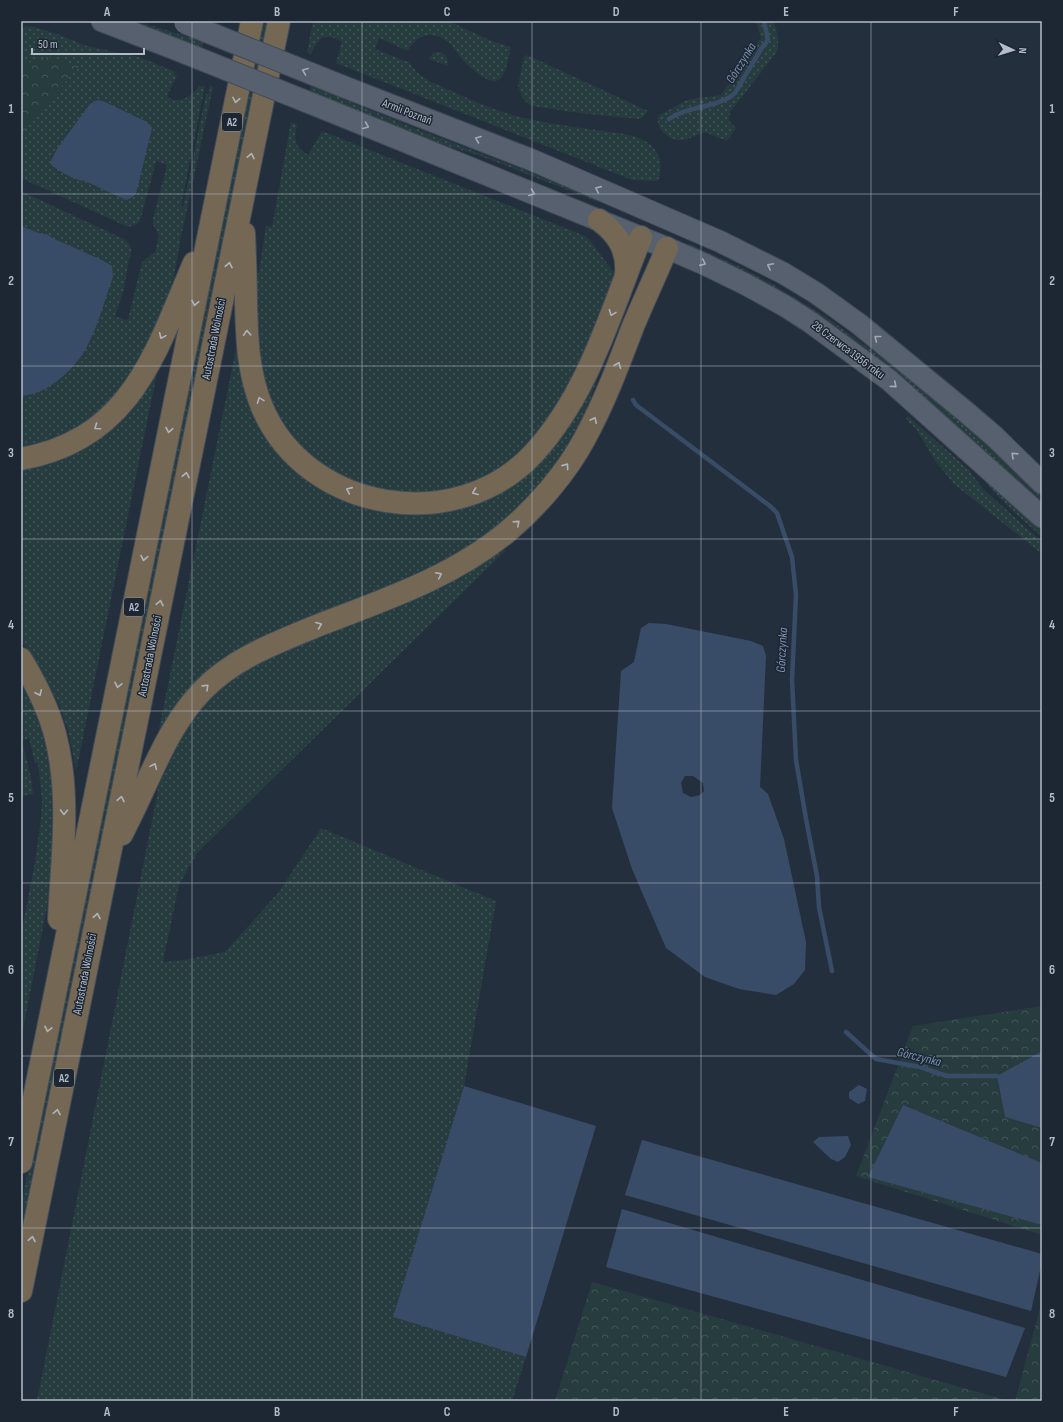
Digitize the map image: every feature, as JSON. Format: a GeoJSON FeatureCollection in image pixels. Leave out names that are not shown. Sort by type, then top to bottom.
{"type":"FeatureCollection","features":[{"type":"Feature","properties":{"kind":"highway","name":"Autostrada Wolności"},"geometry":{"type":"LineString","coordinates":[[21,1162],[252,21]]}},
{"type":"Feature","properties":{"kind":"highway","name":"Autostrada Wolności"},"geometry":{"type":"LineString","coordinates":[[21,1291],[279,21]]}},
{"type":"Feature","properties":{"kind":"highway"},"geometry":{"type":"LineString","coordinates":[[244,194],[249,360],[256,392],[271,424],[286,445],[298,457],[316,473],[330,482],[352,492],[375,499],[408,504],[424,504],[449,500],[488,487],[510,474],[526,461],[552,432],[575,397],[593,359],[626,276],[632,233]]}},
{"type":"Feature","properties":{"kind":"highway"},"geometry":{"type":"LineString","coordinates":[[599,220],[617,237],[624,249],[627,261],[626,276]]}},
{"type":"Feature","properties":{"kind":"highway"},"geometry":{"type":"LineString","coordinates":[[21,459],[49,452],[80,438],[104,422],[126,400],[153,357],[211,223]]}},
{"type":"Feature","properties":{"kind":"highway"},"geometry":{"type":"LineString","coordinates":[[108,864],[174,726],[184,712],[215,678],[231,667],[269,646],[418,585],[456,567],[487,547],[508,531],[546,492],[580,447],[591,426],[608,390],[667,248]]}},
{"type":"Feature","properties":{"kind":"highway"},"geometry":{"type":"LineString","coordinates":[[21,659],[51,720],[62,773],[64,817],[56,991]]}},
{"type":"Feature","properties":{"kind":"main road"},"geometry":{"type":"LineString","coordinates":[[102,21],[632,233],[643,208],[741,251],[783,273],[838,307],[951,398],[994,436],[1042,482]]}},
{"type":"Feature","properties":{"kind":"main road","name":"Armii Poznań"},"geometry":{"type":"LineString","coordinates":[[183,22],[532,160],[643,208]]}},
{"type":"Feature","properties":{"kind":"main road"},"geometry":{"type":"LineString","coordinates":[[667,248],[678,223]]}},
{"type":"Feature","properties":{"kind":"main road","name":"28 Czerwca 1956 roku"},"geometry":{"type":"LineString","coordinates":[[632,233],[746,284],[786,306],[810,322],[889,380],[1042,517]]}},
{"type":"Feature","properties":{"kind":"green space"},"geometry":{"type":"Polygon","coordinates":[[[128,21],[138,21],[203,42],[202,50],[128,21]]]}},
{"type":"Feature","properties":{"kind":"green space"},"geometry":{"type":"Polygon","coordinates":[[[262,21],[270,21],[21,1246],[21,1205],[262,21]]]}},
{"type":"Feature","properties":{"kind":"green space"},"geometry":{"type":"Polygon","coordinates":[[[313,21],[448,21],[492,41],[511,47],[503,75],[497,81],[486,79],[477,73],[465,63],[451,45],[445,40],[433,35],[428,35],[417,40],[408,51],[379,38],[375,49],[408,62],[420,75],[429,81],[469,99],[510,114],[538,121],[624,134],[643,140],[657,152],[661,169],[658,181],[632,180],[336,63],[342,42],[331,37],[320,40],[311,54],[307,52],[313,21]]]}},
{"type":"Feature","properties":{"kind":"green space"},"geometry":{"type":"Polygon","coordinates":[[[756,21],[774,21],[778,37],[778,48],[776,53],[730,112],[729,121],[736,128],[727,141],[705,132],[684,140],[674,139],[665,134],[659,126],[658,116],[687,100],[721,95],[761,38],[756,21]]]}},
{"type":"Feature","properties":{"kind":"green space"},"geometry":{"type":"Polygon","coordinates":[[[31,26],[57,34],[87,46],[139,57],[176,72],[174,74],[177,76],[167,96],[171,99],[180,100],[189,96],[199,86],[205,86],[181,206],[183,207],[206,94],[209,95],[210,86],[213,87],[174,276],[166,306],[132,382],[72,435],[21,451],[21,191],[126,240],[130,247],[131,254],[124,289],[115,316],[126,320],[128,319],[142,262],[155,252],[159,236],[153,224],[153,219],[167,165],[157,161],[156,162],[140,221],[137,224],[128,227],[21,178],[21,28],[31,26]]]}},
{"type":"Feature","properties":{"kind":"green space"},"geometry":{"type":"Polygon","coordinates":[[[441,52],[447,57],[448,66],[429,59],[433,53],[441,52]]]}},
{"type":"Feature","properties":{"kind":"green space"},"geometry":{"type":"Polygon","coordinates":[[[527,55],[648,111],[639,119],[579,113],[532,106],[522,97],[518,85],[524,57],[527,55]]]}},
{"type":"Feature","properties":{"kind":"green space"},"geometry":{"type":"Polygon","coordinates":[[[47,57],[79,66],[21,134],[21,65],[47,57]]]}},
{"type":"Feature","properties":{"kind":"green space"},"geometry":{"type":"Polygon","coordinates":[[[311,86],[412,127],[599,199],[598,202],[478,155],[424,139],[310,94],[311,86]]]}},
{"type":"Feature","properties":{"kind":"green space"},"geometry":{"type":"Polygon","coordinates":[[[291,122],[297,124],[295,134],[296,142],[303,152],[308,155],[322,131],[585,236],[618,278],[572,383],[541,432],[506,465],[484,478],[447,491],[402,494],[362,486],[316,461],[288,432],[275,413],[260,370],[255,296],[266,226],[272,227],[291,122]]]}},
{"type":"Feature","properties":{"kind":"green space"},"geometry":{"type":"Polygon","coordinates":[[[689,244],[740,267],[772,284],[829,319],[937,399],[1034,485],[1042,494],[1042,506],[930,404],[687,245],[689,244]]]}},
{"type":"Feature","properties":{"kind":"green space"},"geometry":{"type":"Polygon","coordinates":[[[238,339],[243,365],[328,487],[485,495],[606,355],[587,408],[560,460],[520,510],[462,555],[289,630],[157,739],[238,339]]]}},
{"type":"Feature","properties":{"kind":"green space"},"geometry":{"type":"Polygon","coordinates":[[[159,363],[76,769],[68,730],[60,707],[43,673],[21,640],[21,465],[35,462],[159,363]]]}},
{"type":"Feature","properties":{"kind":"green space"},"geometry":{"type":"Polygon","coordinates":[[[908,416],[968,469],[983,489],[1042,542],[1042,554],[954,484],[936,462],[916,429],[906,419],[908,416]]]}},
{"type":"Feature","properties":{"kind":"green space"},"geometry":{"type":"Polygon","coordinates":[[[975,466],[1042,527],[1042,537],[997,495],[975,466]]]}},
{"type":"Feature","properties":{"kind":"green space"},"geometry":{"type":"Polygon","coordinates":[[[507,549],[197,853],[179,885],[163,962],[183,960],[225,952],[278,893],[321,828],[496,901],[464,1086],[393,1317],[526,1357],[512,1401],[37,1401],[159,785],[182,737],[219,685],[263,655],[416,594],[507,549]]]}},
{"type":"Feature","properties":{"kind":"green space"},"geometry":{"type":"Polygon","coordinates":[[[21,672],[25,679],[57,767],[50,891],[22,1034],[21,934],[35,862],[42,800],[38,763],[35,763],[29,738],[22,741],[31,777],[33,794],[21,796],[21,672]]]}},
{"type":"Feature","properties":{"kind":"green space"},"geometry":{"type":"Polygon","coordinates":[[[1042,1006],[1042,1051],[997,1076],[1005,1117],[1042,1128],[1042,1163],[903,1105],[868,1177],[1042,1225],[1042,1235],[856,1176],[913,1026],[1042,1006]]]}},
{"type":"Feature","properties":{"kind":"green space"},"geometry":{"type":"Polygon","coordinates":[[[592,1282],[1009,1401],[555,1401],[592,1282]]]}},
{"type":"Feature","properties":{"kind":"green space"},"geometry":{"type":"Polygon","coordinates":[[[1042,1301],[1042,1401],[1015,1401],[1042,1301]]]}},
{"type":"Feature","properties":{"kind":"water"},"geometry":{"type":"Polygon","coordinates":[[[98,100],[147,122],[152,128],[136,194],[126,200],[85,181],[81,181],[66,175],[50,163],[57,149],[90,104],[98,100]]]}},
{"type":"Feature","properties":{"kind":"water"},"geometry":{"type":"Polygon","coordinates":[[[21,226],[41,234],[47,234],[52,238],[102,260],[112,266],[113,277],[94,332],[87,347],[77,362],[52,385],[39,392],[21,396],[21,226]]]}},
{"type":"Feature","properties":{"kind":"water"},"geometry":{"type":"Polygon","coordinates":[[[649,623],[666,624],[751,641],[763,646],[766,656],[760,787],[768,794],[784,839],[806,942],[805,970],[794,984],[776,995],[739,989],[705,977],[666,948],[632,869],[612,808],[621,671],[634,662],[641,628],[649,623]],[[685,776],[681,783],[683,793],[691,797],[700,795],[704,791],[703,783],[693,776],[685,776]]]}},
{"type":"Feature","properties":{"kind":"water"},"geometry":{"type":"Polygon","coordinates":[[[1042,1051],[1042,1128],[1005,1117],[997,1076],[1042,1051]]]}},
{"type":"Feature","properties":{"kind":"water"},"geometry":{"type":"Polygon","coordinates":[[[859,1085],[867,1089],[865,1101],[858,1104],[849,1098],[849,1092],[859,1085]]]}},
{"type":"Feature","properties":{"kind":"water"},"geometry":{"type":"Polygon","coordinates":[[[464,1086],[596,1126],[526,1357],[393,1317],[464,1086]]]}},
{"type":"Feature","properties":{"kind":"water"},"geometry":{"type":"Polygon","coordinates":[[[903,1105],[1042,1163],[1042,1225],[868,1177],[903,1105]]]}},
{"type":"Feature","properties":{"kind":"water"},"geometry":{"type":"Polygon","coordinates":[[[848,1136],[851,1145],[845,1157],[838,1162],[831,1159],[813,1142],[819,1137],[848,1136]]]}},
{"type":"Feature","properties":{"kind":"water"},"geometry":{"type":"Polygon","coordinates":[[[642,1140],[1042,1254],[1042,1262],[1031,1311],[625,1195],[642,1140]]]}},
{"type":"Feature","properties":{"kind":"water"},"geometry":{"type":"Polygon","coordinates":[[[622,1209],[1025,1328],[1006,1377],[606,1267],[622,1209]]]}},
{"type":"Feature","properties":{"kind":"waterway","name":"Górczynka"},"geometry":{"type":"LineString","coordinates":[[669,119],[685,111],[720,102],[735,93],[768,40],[764,21]]}},
{"type":"Feature","properties":{"kind":"waterway","name":"Górczynka"},"geometry":{"type":"LineString","coordinates":[[633,400],[636,405],[770,506],[777,513],[792,557],[796,595],[792,680],[796,760],[817,876],[819,907],[832,971]]}},
{"type":"Feature","properties":{"kind":"waterway","name":"Górczynka"},"geometry":{"type":"LineString","coordinates":[[846,1032],[876,1059],[920,1067],[947,1076],[997,1076]]}}]}
